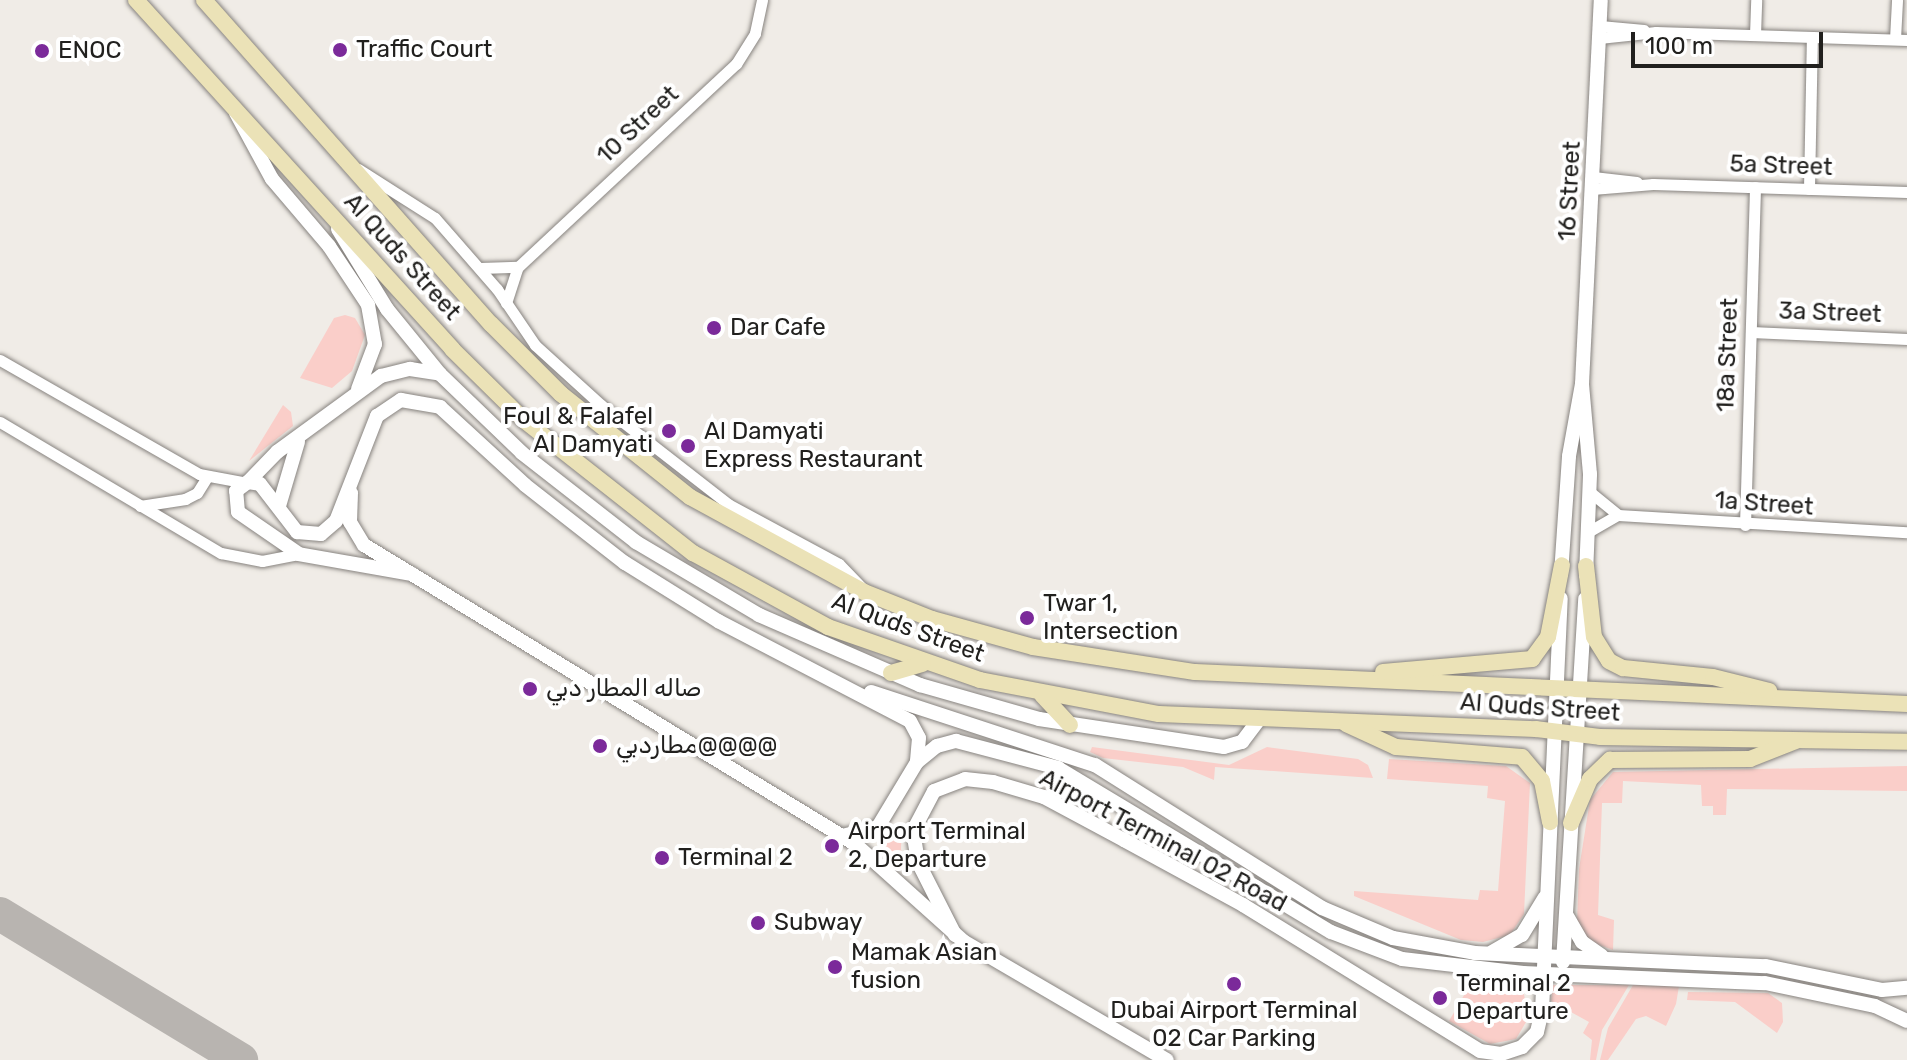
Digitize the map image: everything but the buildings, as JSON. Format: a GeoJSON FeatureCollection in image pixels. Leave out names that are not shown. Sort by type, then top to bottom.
{"type":"FeatureCollection","features":[{"type":"Feature","properties":{"kind":"main road","name":"Al Quds Street"},"geometry":{"type":"LineString","coordinates":[[136,0],[488,386],[651,525],[782,605],[923,664],[1042,695],[1159,714],[1576,735],[1907,742]]}},
{"type":"Feature","properties":{"kind":"main road","name":"Al Quds Street"},"geometry":{"type":"LineString","coordinates":[[204,0],[499,333],[598,427],[736,525],[864,592],[932,619],[1087,657],[1195,672],[1557,685],[1579,689],[1907,704]]}},
{"type":"Feature","properties":{"kind":"main road"},"geometry":{"type":"LineString","coordinates":[[1362,678],[1418,666],[1532,659],[1548,637],[1562,565]]}},
{"type":"Feature","properties":{"kind":"main road"},"geometry":{"type":"LineString","coordinates":[[1586,566],[1594,637],[1615,665],[1713,677],[1794,698]]}},
{"type":"Feature","properties":{"kind":"main road"},"geometry":{"type":"LineString","coordinates":[[891,673],[923,664]]}},
{"type":"Feature","properties":{"kind":"main road"},"geometry":{"type":"LineString","coordinates":[[1042,695],[1070,725]]}},
{"type":"Feature","properties":{"kind":"main road"},"geometry":{"type":"LineString","coordinates":[[1344,724],[1396,747],[1522,757],[1538,772],[1550,822]]}},
{"type":"Feature","properties":{"kind":"main road"},"geometry":{"type":"LineString","coordinates":[[1571,823],[1590,779],[1610,760],[1750,759],[1782,751],[1797,741]]}},
{"type":"Feature","properties":{"kind":"street","name":"10 Street"},"geometry":{"type":"LineString","coordinates":[[506,303],[518,267],[709,90],[747,50],[762,0]]}},
{"type":"Feature","properties":{"kind":"street","name":"16 Street"},"geometry":{"type":"LineString","coordinates":[[1576,735],[1590,492],[1582,384],[1601,0]]}},
{"type":"Feature","properties":{"kind":"street"},"geometry":{"type":"LineString","coordinates":[[1755,35],[1756,0]]}},
{"type":"Feature","properties":{"kind":"street"},"geometry":{"type":"LineString","coordinates":[[1600,32],[1901,39],[1897,0]]}},
{"type":"Feature","properties":{"kind":"street"},"geometry":{"type":"LineString","coordinates":[[1809,189],[1812,37]]}},
{"type":"Feature","properties":{"kind":"street"},"geometry":{"type":"LineString","coordinates":[[232,102],[272,179],[329,246],[372,314],[374,352],[358,389]]}},
{"type":"Feature","properties":{"kind":"street"},"geometry":{"type":"LineString","coordinates":[[353,167],[423,208],[479,267],[535,345],[601,405],[728,504],[839,564],[864,592]]}},
{"type":"Feature","properties":{"kind":"street","name":"5a Street"},"geometry":{"type":"LineString","coordinates":[[1593,183],[1907,192]]}},
{"type":"Feature","properties":{"kind":"street","name":"18a Street"},"geometry":{"type":"LineString","coordinates":[[1745,525],[1755,187]]}},
{"type":"Feature","properties":{"kind":"street"},"geometry":{"type":"LineString","coordinates":[[329,211],[387,309],[440,374],[549,476],[636,542],[759,615],[891,673],[979,704],[1070,725],[1230,747],[1242,742],[1258,721]]}},
{"type":"Feature","properties":{"kind":"street"},"geometry":{"type":"LineString","coordinates":[[479,267],[518,267]]}},
{"type":"Feature","properties":{"kind":"street","name":"3a Street"},"geometry":{"type":"LineString","coordinates":[[1751,332],[1907,339]]}},
{"type":"Feature","properties":{"kind":"street"},"geometry":{"type":"LineString","coordinates":[[0,360],[42,392],[207,477],[266,487],[297,532],[321,534],[336,521],[377,416],[401,400],[433,403],[535,494],[625,563],[718,621],[837,679],[910,721],[919,738],[917,762],[878,827],[843,836]]}},
{"type":"Feature","properties":{"kind":"street"},"geometry":{"type":"LineString","coordinates":[[299,554],[235,508],[234,495],[277,452],[298,442],[358,389],[402,369],[440,374]]}},
{"type":"Feature","properties":{"kind":"street","name":"16 Street"},"geometry":{"type":"LineString","coordinates":[[1554,732],[1570,447],[1582,384]]}},
{"type":"Feature","properties":{"kind":"street"},"geometry":{"type":"LineString","coordinates":[[83,426],[90,415]]}},
{"type":"Feature","properties":{"kind":"street"},"geometry":{"type":"LineString","coordinates":[[0,422],[140,506],[239,559],[299,554],[412,574]]}},
{"type":"Feature","properties":{"kind":"street"},"geometry":{"type":"LineString","coordinates":[[279,506],[298,442]]}},
{"type":"Feature","properties":{"kind":"street"},"geometry":{"type":"LineString","coordinates":[[140,506],[197,493],[207,477]]}},
{"type":"Feature","properties":{"kind":"street"},"geometry":{"type":"LineString","coordinates":[[352,481],[349,514],[357,537],[412,574],[843,836],[878,861],[955,935],[1167,1060]]}},
{"type":"Feature","properties":{"kind":"street"},"geometry":{"type":"LineString","coordinates":[[1588,532],[1618,515],[1590,492]]}},
{"type":"Feature","properties":{"kind":"street","name":"1a Street"},"geometry":{"type":"LineString","coordinates":[[1618,515],[1745,525],[1907,532]]}},
{"type":"Feature","properties":{"kind":"street","name":"Airport Terminal 02 Road"},"geometry":{"type":"LineString","coordinates":[[837,679],[1095,765],[1354,925],[1417,944],[1490,953],[1766,966],[1882,990],[1907,988]]}},
{"type":"Feature","properties":{"kind":"street"},"geometry":{"type":"LineString","coordinates":[[1543,974],[1554,732]]}},
{"type":"Feature","properties":{"kind":"street"},"geometry":{"type":"LineString","coordinates":[[1563,975],[1576,735]]}},
{"type":"Feature","properties":{"kind":"street","name":"Airport Terminal 02 Road"},"geometry":{"type":"LineString","coordinates":[[917,762],[937,746],[956,741],[1048,764],[1362,946],[1423,964],[1543,974],[1765,983],[1875,1006],[1907,1021]]}},
{"type":"Feature","properties":{"kind":"street","name":"Airport Terminal 02 Road"},"geometry":{"type":"LineString","coordinates":[[955,935],[918,862],[913,831],[934,791],[949,782],[980,779],[1025,790],[1078,814],[1243,905],[1480,1051],[1512,1052],[1530,1040],[1541,1022],[1543,974]]}},
{"type":"Feature","properties":{"kind":"street"},"geometry":{"type":"LineString","coordinates":[[1490,953],[1522,935],[1547,893]]}},
{"type":"Feature","properties":{"kind":"street"},"geometry":{"type":"LineString","coordinates":[[1566,915],[1582,942],[1604,957]]}},
{"type":"Feature","properties":{"kind":"shaded area"},"geometry":{"type":"Polygon","coordinates":[[[345,315],[355,318],[365,335],[352,371],[332,388],[300,378],[334,318],[345,315]]]}},
{"type":"Feature","properties":{"kind":"shaded area"},"geometry":{"type":"Polygon","coordinates":[[[283,405],[291,412],[293,426],[249,461],[283,405]]]}},
{"type":"Feature","properties":{"kind":"shaded area"},"geometry":{"type":"Polygon","coordinates":[[[1092,747],[1229,765],[1267,747],[1358,759],[1368,765],[1373,778],[1215,767],[1214,780],[1183,767],[1103,758],[1090,752],[1092,747]]]}},
{"type":"Feature","properties":{"kind":"shaded area"},"geometry":{"type":"Polygon","coordinates":[[[1389,759],[1506,766],[1530,783],[1524,914],[1510,935],[1483,942],[1461,940],[1354,896],[1354,891],[1478,900],[1480,890],[1498,891],[1505,801],[1487,798],[1488,786],[1387,779],[1389,759]]]}},
{"type":"Feature","properties":{"kind":"shaded area"},"geometry":{"type":"Polygon","coordinates":[[[1907,766],[1907,791],[1727,789],[1726,815],[1713,815],[1713,806],[1702,806],[1701,785],[1623,781],[1622,803],[1602,803],[1598,915],[1614,920],[1613,950],[1588,941],[1577,922],[1579,869],[1590,800],[1613,772],[1907,766]]]}},
{"type":"Feature","properties":{"kind":"shaded area"},"geometry":{"type":"Polygon","coordinates":[[[902,822],[901,849],[906,871],[879,844],[902,822]]]}},
{"type":"Feature","properties":{"kind":"shaded area"},"geometry":{"type":"Polygon","coordinates":[[[1471,983],[1512,984],[1523,990],[1529,1017],[1516,1039],[1490,1044],[1449,1021],[1471,983]]]}},
{"type":"Feature","properties":{"kind":"shaded area"},"geometry":{"type":"Polygon","coordinates":[[[1553,985],[1629,985],[1602,1030],[1596,1060],[1590,1060],[1592,1040],[1583,1033],[1589,1022],[1551,1001],[1553,985]]]}},
{"type":"Feature","properties":{"kind":"shaded area"},"geometry":{"type":"Polygon","coordinates":[[[1633,985],[1679,986],[1676,1004],[1666,1026],[1646,1016],[1636,1019],[1608,1060],[1600,1060],[1608,1028],[1633,985]]]}},
{"type":"Feature","properties":{"kind":"shaded area"},"geometry":{"type":"Polygon","coordinates":[[[1688,992],[1768,993],[1782,1003],[1783,1022],[1777,1033],[1735,1002],[1687,1000],[1688,992]]]}},
{"type":"Feature","properties":{"kind":"taxiway"},"geometry":{"type":"LineString","coordinates":[[0,914],[241,1060]]}},
{"type":"Feature","properties":{"kind":"place","name":"Traffic Court"},"geometry":{"type":"Point","coordinates":[340,50]}},
{"type":"Feature","properties":{"kind":"place","name":"ENOC"},"geometry":{"type":"Point","coordinates":[42,51]}},
{"type":"Feature","properties":{"kind":"place","name":"Dar Cafe"},"geometry":{"type":"Point","coordinates":[714,328]}},
{"type":"Feature","properties":{"kind":"place","name":"Foul & Falafel Al Damyati"},"geometry":{"type":"Point","coordinates":[669,431]}},
{"type":"Feature","properties":{"kind":"place","name":"Al Damyati Express Restaurant"},"geometry":{"type":"Point","coordinates":[688,446]}},
{"type":"Feature","properties":{"kind":"place","name":"Twar 1, Intersection"},"geometry":{"type":"Point","coordinates":[1027,618]}},
{"type":"Feature","properties":{"kind":"place","name":"صاله المطار دبي"},"geometry":{"type":"Point","coordinates":[530,689]}},
{"type":"Feature","properties":{"kind":"place","name":"مطاردبي@@@@"},"geometry":{"type":"Point","coordinates":[600,746]}},
{"type":"Feature","properties":{"kind":"place","name":"Airport Terminal 2, Departure"},"geometry":{"type":"Point","coordinates":[832,846]}},
{"type":"Feature","properties":{"kind":"place","name":"Terminal 2"},"geometry":{"type":"Point","coordinates":[662,858]}},
{"type":"Feature","properties":{"kind":"place","name":"Subway"},"geometry":{"type":"Point","coordinates":[758,923]}},
{"type":"Feature","properties":{"kind":"place","name":"Mamak Asian fusion"},"geometry":{"type":"Point","coordinates":[835,967]}},
{"type":"Feature","properties":{"kind":"place","name":"Dubai Airport Terminal 02 Car Parking"},"geometry":{"type":"Point","coordinates":[1234,984]}},
{"type":"Feature","properties":{"kind":"place","name":"Terminal 2 Departure"},"geometry":{"type":"Point","coordinates":[1440,998]}}]}
